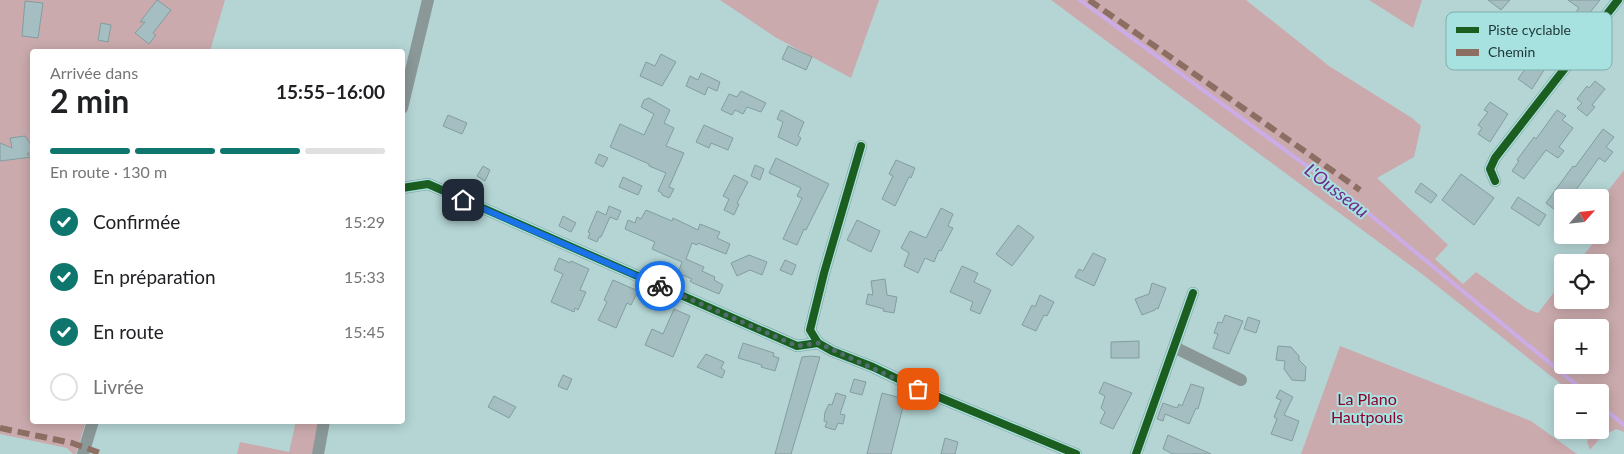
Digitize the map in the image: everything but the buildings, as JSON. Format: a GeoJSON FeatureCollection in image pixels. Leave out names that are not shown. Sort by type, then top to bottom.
{"type":"FeatureCollection","features":[{"type":"Feature","properties":{"kind":"street"},"geometry":{"type":"LineString","coordinates":[[405,96],[428,0]]}},
{"type":"Feature","properties":{"kind":"street"},"geometry":{"type":"LineString","coordinates":[[1609,12],[1618,0]]}},
{"type":"Feature","properties":{"kind":"street"},"geometry":{"type":"LineString","coordinates":[[1495,181],[1490,169],[1495,158],[1564,70]]}},
{"type":"Feature","properties":{"kind":"street"},"geometry":{"type":"LineString","coordinates":[[818,343],[810,330],[824,273],[861,146]]}},
{"type":"Feature","properties":{"kind":"street"},"geometry":{"type":"LineString","coordinates":[[405,188],[428,184],[797,346],[818,343],[918,389],[1076,454]]}},
{"type":"Feature","properties":{"kind":"street"},"geometry":{"type":"LineString","coordinates":[[1136,454],[1193,293]]}},
{"type":"Feature","properties":{"kind":"street"},"geometry":{"type":"LineString","coordinates":[[1174,347],[1241,380]]}},
{"type":"Feature","properties":{"kind":"street"},"geometry":{"type":"LineString","coordinates":[[83,454],[92,424]]}},
{"type":"Feature","properties":{"kind":"street"},"geometry":{"type":"LineString","coordinates":[[318,454],[323,424]]}},
{"type":"Feature","properties":{"kind":"green space"},"geometry":{"type":"Polygon","coordinates":[[[0,0],[225,0],[211,49],[30,49],[30,424],[85,424],[76,454],[73,454],[67,448],[0,434],[0,0]]]}},
{"type":"Feature","properties":{"kind":"green space"},"geometry":{"type":"Polygon","coordinates":[[[720,0],[879,0],[851,78],[775,37],[720,0]]]}},
{"type":"Feature","properties":{"kind":"green space"},"geometry":{"type":"Polygon","coordinates":[[[1051,0],[1246,0],[1329,66],[1412,118],[1421,126],[1414,157],[1377,178],[1448,245],[1435,259],[1463,284],[1476,272],[1527,309],[1538,313],[1554,292],[1554,309],[1609,309],[1609,254],[1584,254],[1592,244],[1609,244],[1609,189],[1624,170],[1624,432],[1616,429],[1609,433],[1609,384],[1561,384],[1422,274],[1051,0]]]}},
{"type":"Feature","properties":{"kind":"green space"},"geometry":{"type":"Polygon","coordinates":[[[1369,0],[1422,0],[1413,28],[1369,0]]]}},
{"type":"Feature","properties":{"kind":"green space","name":"La Plano Hautpouls"},"geometry":{"type":"Polygon","coordinates":[[[1340,346],[1531,421],[1577,454],[1301,454],[1340,346]]]}},
{"type":"Feature","properties":{"kind":"green space"},"geometry":{"type":"Polygon","coordinates":[[[295,424],[318,424],[312,454],[237,454],[240,442],[289,452],[295,424]]]}},
{"type":"Feature","properties":{"kind":"green space"},"geometry":{"type":"Polygon","coordinates":[[[1588,439],[1599,439],[1590,450],[1587,442],[1588,439]]]}},
{"type":"Feature","properties":{"kind":"waterway","name":"L'Ousseau"},"geometry":{"type":"LineString","coordinates":[[1080,0],[1345,194],[1575,384]]}},
{"type":"Feature","properties":{"kind":"waterway","name":"L'Ousseau"},"geometry":{"type":"LineString","coordinates":[[1609,412],[1624,425]]}},
{"type":"Feature","properties":{"kind":"marked path"},"geometry":{"type":"LineString","coordinates":[[1089,0],[1360,190]]}},
{"type":"Feature","properties":{"kind":"marked path"},"geometry":{"type":"LineString","coordinates":[[0,428],[72,443],[103,454]]}},
{"type":"Feature","properties":{"kind":"cycle path"},"geometry":{"type":"LineString","coordinates":[[1609,12],[1618,0]]}},
{"type":"Feature","properties":{"kind":"cycle path"},"geometry":{"type":"LineString","coordinates":[[1495,181],[1490,169],[1495,158],[1564,70]]}},
{"type":"Feature","properties":{"kind":"cycle path"},"geometry":{"type":"LineString","coordinates":[[818,343],[810,330],[824,273],[861,146]]}},
{"type":"Feature","properties":{"kind":"cycle path"},"geometry":{"type":"LineString","coordinates":[[405,188],[428,184],[797,346],[818,343],[919,389],[1076,454]]}},
{"type":"Feature","properties":{"kind":"cycle path"},"geometry":{"type":"LineString","coordinates":[[1136,454],[1193,293]]}},
{"type":"Feature","properties":{"kind":"way so far"},"geometry":{"type":"LineString","coordinates":[[660,286],[797,346],[818,343],[918,389]]}},
{"type":"Feature","properties":{"kind":"route"},"geometry":{"type":"LineString","coordinates":[[463,200],[660,286]]}}]}
